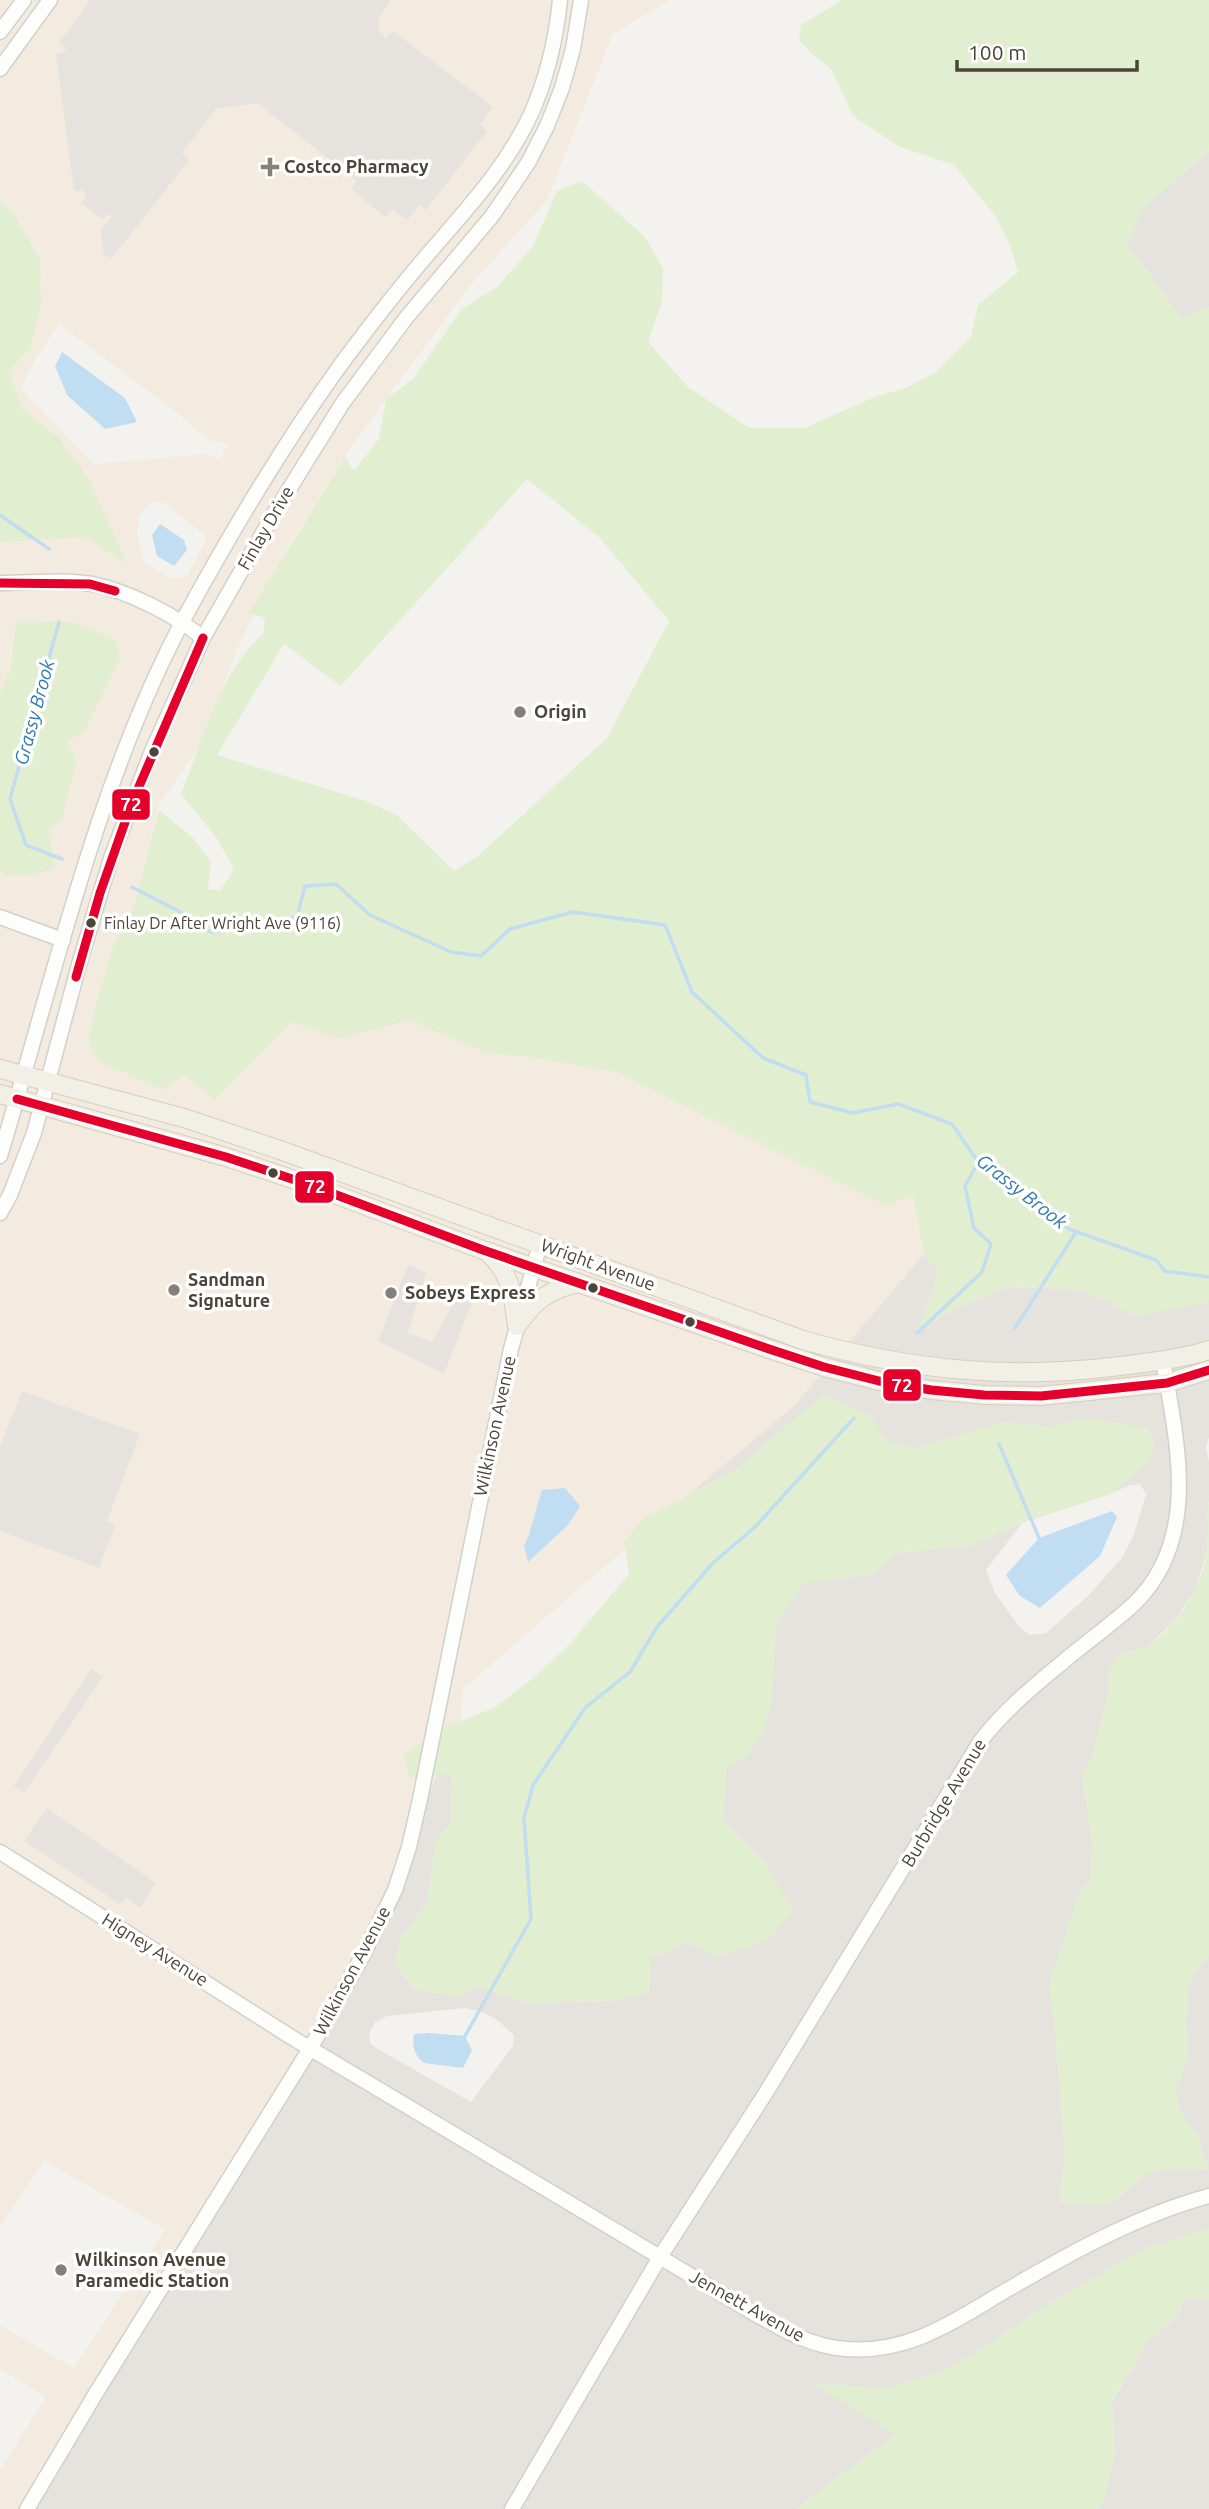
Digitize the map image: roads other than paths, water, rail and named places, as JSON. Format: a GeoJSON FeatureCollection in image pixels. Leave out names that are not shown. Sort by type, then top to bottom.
{"type":"FeatureCollection","features":[{"type":"Feature","properties":{"kind":"main road","name":"Wright Avenue"},"geometry":{"type":"LineString","coordinates":[[0,1069],[184,1118],[280,1150],[803,1340],[850,1353],[898,1363],[1000,1373],[1091,1369],[1163,1361],[1209,1350]]}},
{"type":"Feature","properties":{"kind":"main road","name":"Wright Avenue"},"geometry":{"type":"LineString","coordinates":[[9,1096],[226,1157],[579,1283],[824,1367],[879,1381],[984,1395],[1041,1396],[1167,1383],[1209,1370]]}},
{"type":"Feature","properties":{"kind":"main road"},"geometry":{"type":"LineString","coordinates":[[484,1250],[502,1266],[509,1280],[517,1326]]}},
{"type":"Feature","properties":{"kind":"main road"},"geometry":{"type":"LineString","coordinates":[[517,1326],[544,1294],[564,1285],[579,1283]]}},
{"type":"Feature","properties":{"kind":"street"},"geometry":{"type":"LineString","coordinates":[[0,32],[24,0]]}},
{"type":"Feature","properties":{"kind":"street"},"geometry":{"type":"LineString","coordinates":[[0,69],[50,0]]}},
{"type":"Feature","properties":{"kind":"street","name":"Finlay Drive"},"geometry":{"type":"LineString","coordinates":[[0,1156],[9,1096],[24,1076],[96,834],[147,697],[183,622],[249,504],[331,379],[408,278],[489,183],[512,149],[531,113],[545,75],[555,37],[560,0]]}},
{"type":"Feature","properties":{"kind":"street","name":"Finlay Drive"},"geometry":{"type":"LineString","coordinates":[[0,1213],[23,1163],[114,849],[152,751],[203,638],[272,517],[342,404],[406,318],[492,216],[528,163],[547,126],[565,78],[581,0]]}},
{"type":"Feature","properties":{"kind":"street"},"geometry":{"type":"LineString","coordinates":[[0,583],[90,584],[115,591],[183,622],[203,638]]}},
{"type":"Feature","properties":{"kind":"street"},"geometry":{"type":"LineString","coordinates":[[0,917],[63,940]]}},
{"type":"Feature","properties":{"kind":"street","name":"Wilkinson Avenue"},"geometry":{"type":"LineString","coordinates":[[27,2509],[47,2472],[311,2047],[379,1926],[395,1890],[409,1847],[517,1326],[540,1244]]}},
{"type":"Feature","properties":{"kind":"street","name":"Burbridge Avenue"},"geometry":{"type":"LineString","coordinates":[[512,2509],[660,2256],[765,2094],[987,1732],[1025,1694],[1135,1603],[1154,1580],[1167,1554],[1175,1528],[1180,1496],[1180,1462],[1163,1361]]}},
{"type":"Feature","properties":{"kind":"street","name":"Higney Avenue"},"geometry":{"type":"LineString","coordinates":[[0,1852],[311,2047]]}},
{"type":"Feature","properties":{"kind":"street","name":"Jennett Avenue"},"geometry":{"type":"LineString","coordinates":[[311,2047],[794,2336],[844,2349],[876,2349],[924,2337],[953,2324],[1012,2287],[1136,2221],[1209,2196]]}},
{"type":"Feature","properties":{"kind":"water"},"geometry":{"type":"Polygon","coordinates":[[[62,352],[125,398],[137,422],[105,429],[67,395],[55,366],[62,352]]]}},
{"type":"Feature","properties":{"kind":"water"},"geometry":{"type":"Polygon","coordinates":[[[160,524],[184,540],[187,550],[174,566],[157,556],[152,535],[160,524]]]}},
{"type":"Feature","properties":{"kind":"water"},"geometry":{"type":"Polygon","coordinates":[[[565,1488],[580,1506],[568,1525],[528,1562],[524,1546],[542,1490],[565,1488]]]}},
{"type":"Feature","properties":{"kind":"water"},"geometry":{"type":"Polygon","coordinates":[[[1112,1511],[1117,1517],[1100,1556],[1040,1608],[1020,1596],[1006,1575],[1039,1538],[1112,1511]]]}},
{"type":"Feature","properties":{"kind":"water"},"geometry":{"type":"Polygon","coordinates":[[[414,2034],[465,2036],[472,2050],[463,2068],[424,2063],[418,2057],[414,2050],[414,2034]]]}},
{"type":"Feature","properties":{"kind":"waterway","name":"Grassy Brook"},"geometry":{"type":"LineString","coordinates":[[0,515],[49,549]]}},
{"type":"Feature","properties":{"kind":"waterway","name":"Grassy Brook"},"geometry":{"type":"LineString","coordinates":[[59,622],[10,799],[26,845],[62,859]]}},
{"type":"Feature","properties":{"kind":"waterway","name":"Grassy Brook"},"geometry":{"type":"LineString","coordinates":[[132,887],[188,916],[200,929],[213,932],[297,917],[305,886],[336,884],[370,915],[451,952],[481,956],[510,929],[573,912],[665,925],[692,992],[763,1058],[806,1075],[810,1102],[853,1113],[898,1104],[952,1124],[979,1163],[1018,1184],[1069,1229],[1156,1260],[1165,1271],[1209,1277]]}},
{"type":"Feature","properties":{"kind":"waterway"},"geometry":{"type":"LineString","coordinates":[[917,1333],[982,1272],[991,1244],[974,1228],[965,1186],[978,1163]]}},
{"type":"Feature","properties":{"kind":"waterway"},"geometry":{"type":"LineString","coordinates":[[1015,1328],[1076,1232]]}},
{"type":"Feature","properties":{"kind":"waterway"},"geometry":{"type":"LineString","coordinates":[[465,2036],[531,1919],[524,1818],[533,1785],[585,1708],[630,1672],[657,1627],[714,1562],[755,1527],[854,1418]]}},
{"type":"Feature","properties":{"kind":"waterway"},"geometry":{"type":"LineString","coordinates":[[999,1444],[1039,1538]]}},
{"type":"Feature","properties":{"kind":"place","name":"Costco Pharmacy"},"geometry":{"type":"Point","coordinates":[270,167]}},
{"type":"Feature","properties":{"kind":"place","name":"Origin"},"geometry":{"type":"Point","coordinates":[520,712]}},
{"type":"Feature","properties":{"kind":"place","name":"Finlay Dr After Wright Ave (9116)"},"geometry":{"type":"Point","coordinates":[91,923]}},
{"type":"Feature","properties":{"kind":"place","name":"Sandman Signature"},"geometry":{"type":"Point","coordinates":[174,1290]}},
{"type":"Feature","properties":{"kind":"place","name":"Sobeys Express"},"geometry":{"type":"Point","coordinates":[391,1293]}},
{"type":"Feature","properties":{"kind":"place","name":"Wilkinson Avenue Paramedic Station"},"geometry":{"type":"Point","coordinates":[61,2270]}}]}
